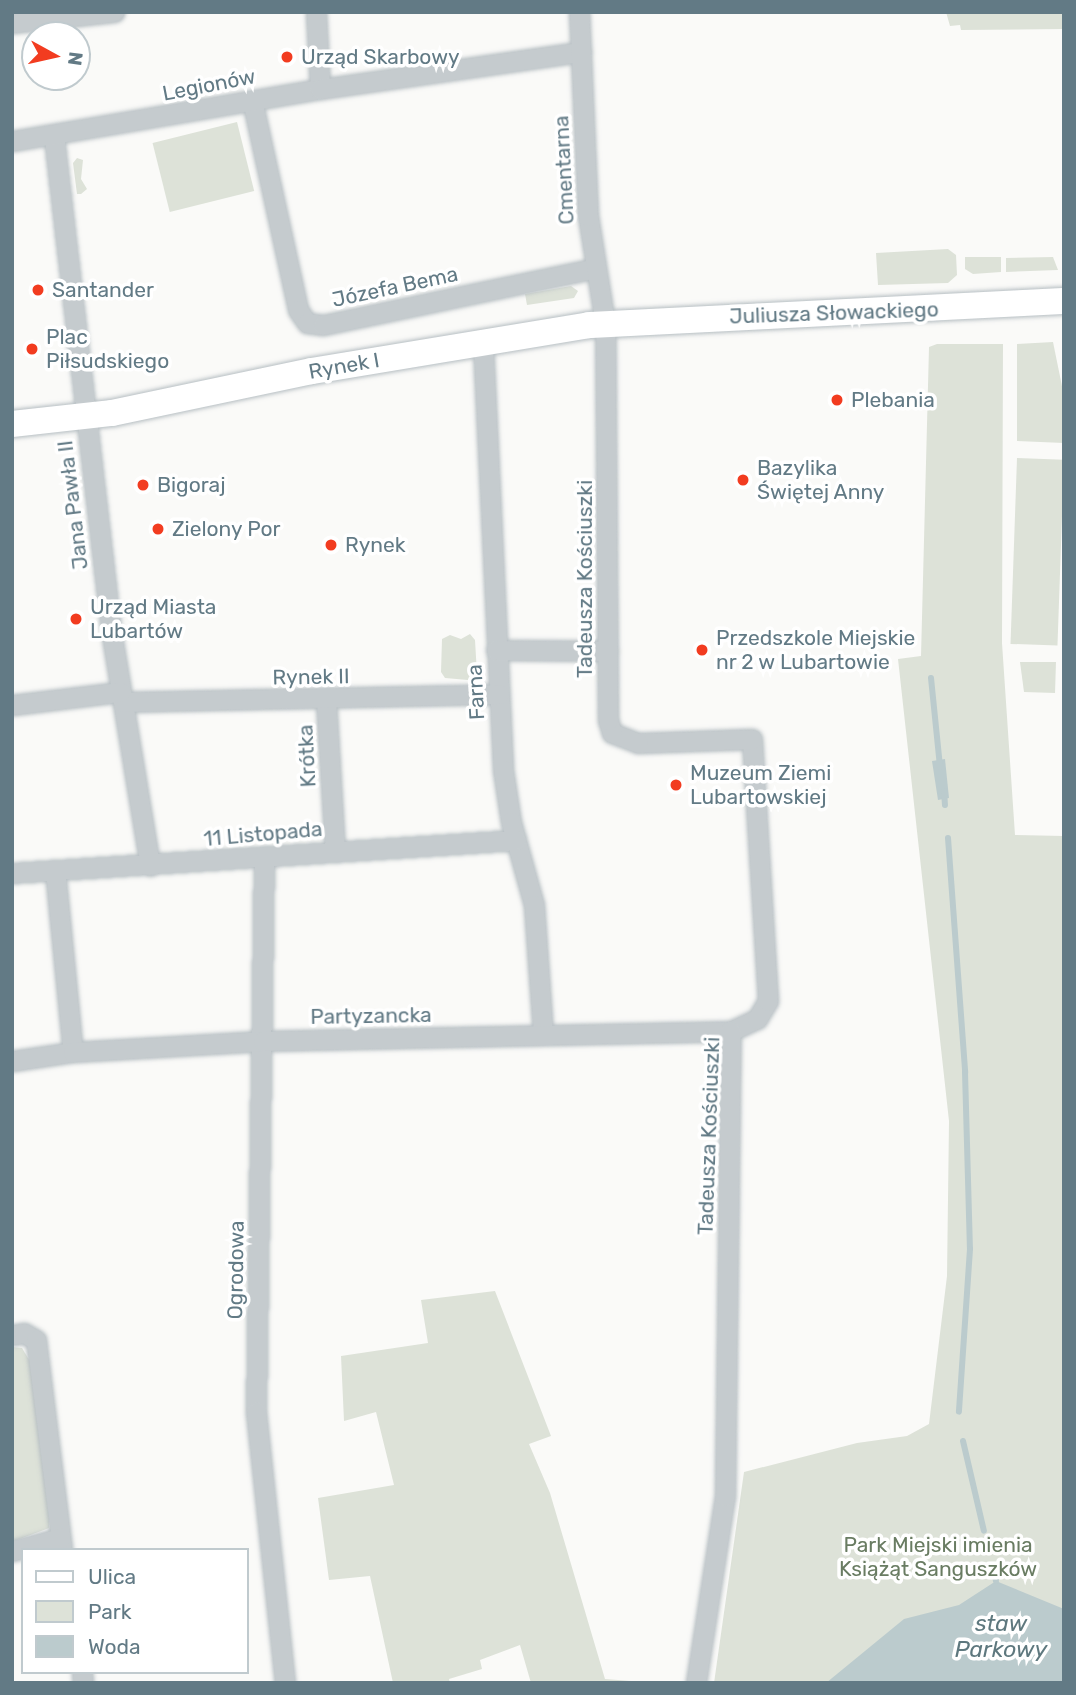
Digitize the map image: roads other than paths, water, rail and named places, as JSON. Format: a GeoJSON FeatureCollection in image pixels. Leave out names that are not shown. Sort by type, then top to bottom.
{"type":"FeatureCollection","features":[{"type":"Feature","properties":{"kind":"main road","name":"Juliusza Słowackiego"},"geometry":{"type":"LineString","coordinates":[[605,323],[1064,301]]}},
{"type":"Feature","properties":{"kind":"main road","name":"Rynek I"},"geometry":{"type":"LineString","coordinates":[[12,424],[85,417],[313,371],[605,323]]}},
{"type":"Feature","properties":{"kind":"street"},"geometry":{"type":"LineString","coordinates":[[12,23],[114,12]]}},
{"type":"Feature","properties":{"kind":"street"},"geometry":{"type":"LineString","coordinates":[[316,12],[320,89]]}},
{"type":"Feature","properties":{"kind":"street","name":"Cmentarna"},"geometry":{"type":"LineString","coordinates":[[579,12],[587,204],[605,323]]}},
{"type":"Feature","properties":{"kind":"street","name":"Legionów"},"geometry":{"type":"LineString","coordinates":[[12,141],[54,137],[320,89],[581,52]]}},
{"type":"Feature","properties":{"kind":"street","name":"Józefa Bema"},"geometry":{"type":"LineString","coordinates":[[252,100],[298,310],[307,323],[323,325],[595,268]]}},
{"type":"Feature","properties":{"kind":"street","name":"Jana Pawła II"},"geometry":{"type":"LineString","coordinates":[[54,137],[85,417],[122,697],[150,866]]}},
{"type":"Feature","properties":{"kind":"street","name":"Tadeusza Kościuszki"},"geometry":{"type":"LineString","coordinates":[[605,323],[608,720],[612,733],[622,740],[752,739],[768,1001],[757,1019],[731,1031],[725,1496],[696,1683]]}},
{"type":"Feature","properties":{"kind":"street","name":"Farna"},"geometry":{"type":"LineString","coordinates":[[483,344],[496,650],[506,798],[534,905],[542,1034]]}},
{"type":"Feature","properties":{"kind":"street"},"geometry":{"type":"LineString","coordinates":[[496,650],[608,651]]}},
{"type":"Feature","properties":{"kind":"street","name":"Rynek II"},"geometry":{"type":"LineString","coordinates":[[12,705],[122,697],[326,700],[499,694]]}},
{"type":"Feature","properties":{"kind":"street","name":"Krótka"},"geometry":{"type":"LineString","coordinates":[[326,700],[335,850]]}},
{"type":"Feature","properties":{"kind":"street","name":"11 Listopada"},"geometry":{"type":"LineString","coordinates":[[12,873],[516,840]]}},
{"type":"Feature","properties":{"kind":"street","name":"Ogrodowa"},"geometry":{"type":"LineString","coordinates":[[264,856],[256,1412],[285,1683]]}},
{"type":"Feature","properties":{"kind":"street"},"geometry":{"type":"LineString","coordinates":[[55,870],[73,1052]]}},
{"type":"Feature","properties":{"kind":"street","name":"Partyzancka"},"geometry":{"type":"LineString","coordinates":[[12,1061],[73,1052],[263,1041],[731,1031]]}},
{"type":"Feature","properties":{"kind":"street"},"geometry":{"type":"LineString","coordinates":[[12,1335],[24,1333],[36,1340],[61,1544],[33,1548]]}},
{"type":"Feature","properties":{"kind":"water"},"geometry":{"type":"Polygon","coordinates":[[[945,759],[949,798],[938,800],[932,761],[945,759]]]}},
{"type":"Feature","properties":{"kind":"water","name":"staw Parkowy"},"geometry":{"type":"Polygon","coordinates":[[[996,1581],[1064,1609],[1064,1683],[826,1683],[904,1619],[959,1605],[996,1581]]]}},
{"type":"Feature","properties":{"kind":"waterway"},"geometry":{"type":"LineString","coordinates":[[931,678],[940,767]]}},
{"type":"Feature","properties":{"kind":"waterway"},"geometry":{"type":"LineString","coordinates":[[944,791],[945,805]]}},
{"type":"Feature","properties":{"kind":"waterway"},"geometry":{"type":"LineString","coordinates":[[948,838],[965,1072],[970,1249],[959,1412]]}},
{"type":"Feature","properties":{"kind":"waterway"},"geometry":{"type":"LineString","coordinates":[[963,1441],[984,1531]]}},
{"type":"Feature","properties":{"kind":"waterway"},"geometry":{"type":"LineString","coordinates":[[995,1575],[996,1581]]}},
{"type":"Feature","properties":{"kind":"place","name":"Urząd Skarbowy"},"geometry":{"type":"Point","coordinates":[287,57]}},
{"type":"Feature","properties":{"kind":"place","name":"Santander"},"geometry":{"type":"Point","coordinates":[38,290]}},
{"type":"Feature","properties":{"kind":"place","name":"Plac Piłsudskiego"},"geometry":{"type":"Point","coordinates":[32,349]}},
{"type":"Feature","properties":{"kind":"place","name":"Plebania"},"geometry":{"type":"Point","coordinates":[837,400]}},
{"type":"Feature","properties":{"kind":"place","name":"Bazylika Świętej Anny"},"geometry":{"type":"Point","coordinates":[743,480]}},
{"type":"Feature","properties":{"kind":"place","name":"Bigoraj"},"geometry":{"type":"Point","coordinates":[143,485]}},
{"type":"Feature","properties":{"kind":"place","name":"Zielony Por"},"geometry":{"type":"Point","coordinates":[158,529]}},
{"type":"Feature","properties":{"kind":"place","name":"Rynek"},"geometry":{"type":"Point","coordinates":[331,545]}},
{"type":"Feature","properties":{"kind":"place","name":"Urząd Miasta Lubartów"},"geometry":{"type":"Point","coordinates":[76,619]}},
{"type":"Feature","properties":{"kind":"place","name":"Przedszkole Miejskie nr 2 w Lubartowie"},"geometry":{"type":"Point","coordinates":[702,650]}},
{"type":"Feature","properties":{"kind":"place","name":"Muzeum Ziemi Lubartowskiej"},"geometry":{"type":"Point","coordinates":[676,785]}},
{"type":"Feature","properties":{"kind":"park label","name":"Park Miejski imienia Książąt Sanguszków"},"geometry":{"type":"Point","coordinates":[938,1557]}}]}
